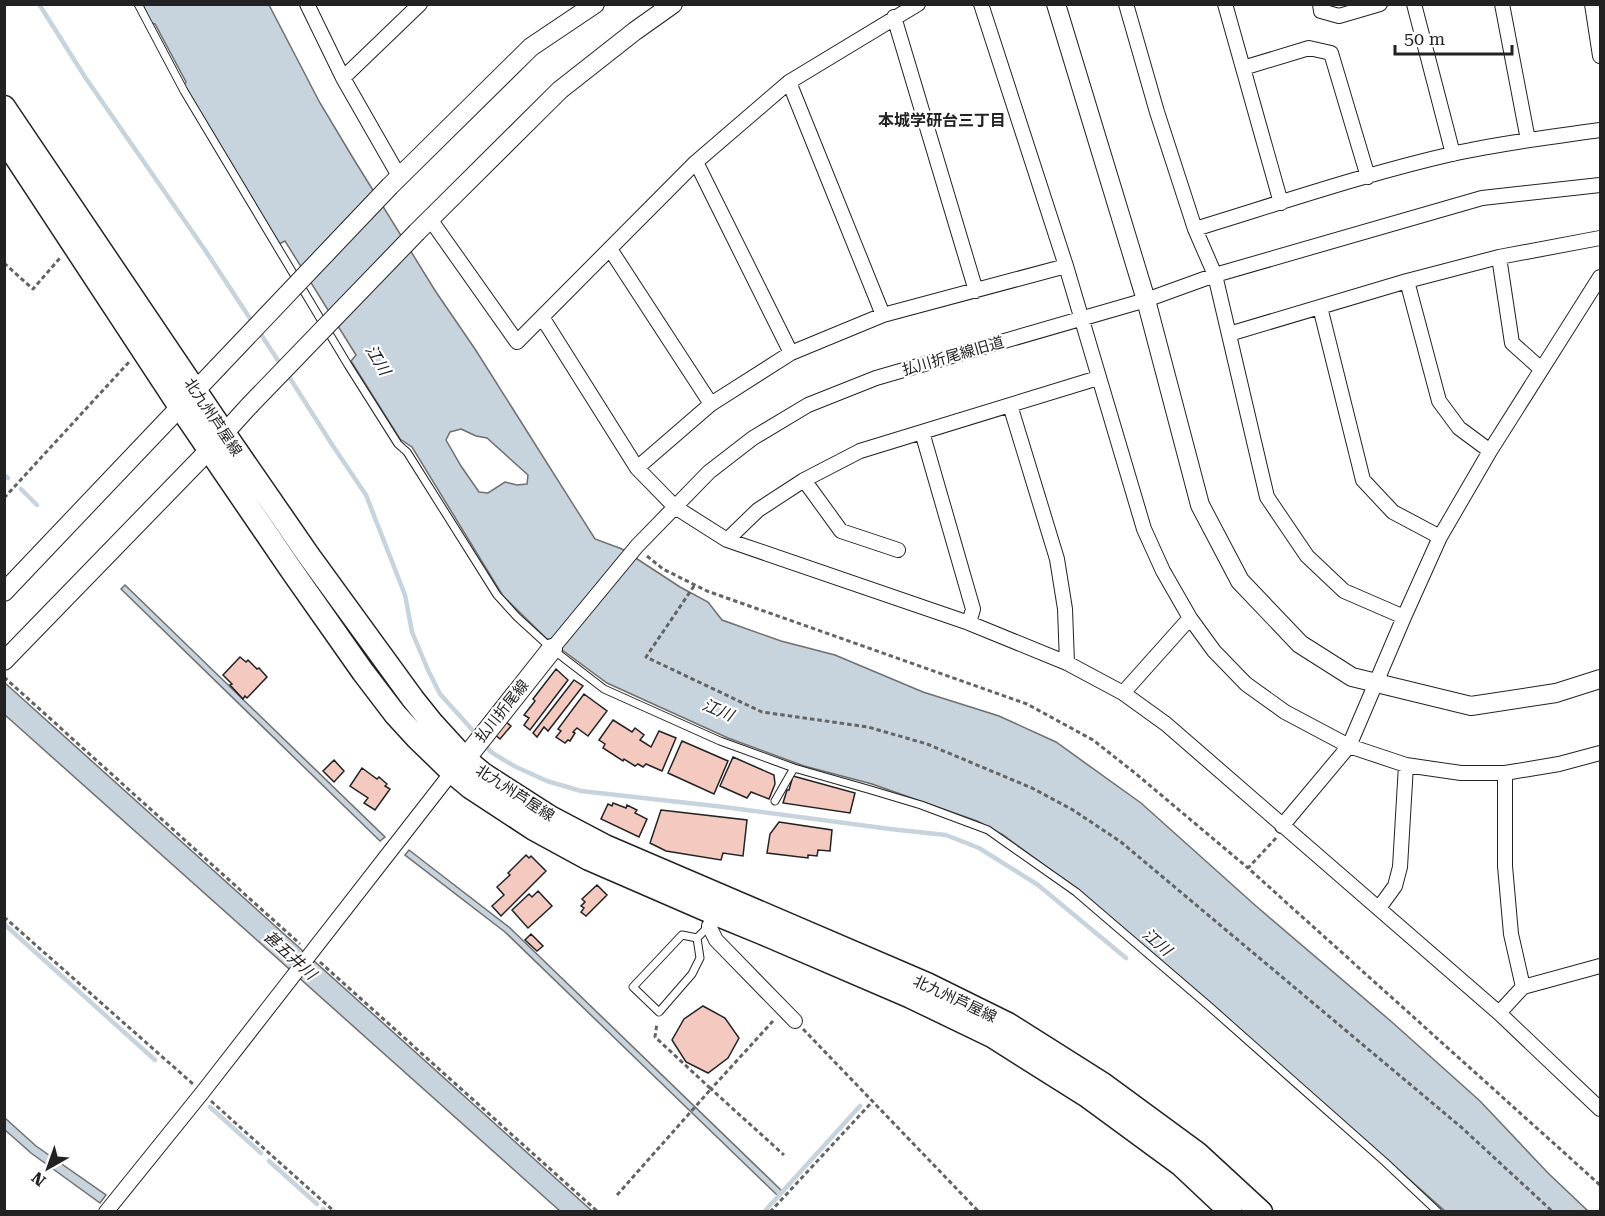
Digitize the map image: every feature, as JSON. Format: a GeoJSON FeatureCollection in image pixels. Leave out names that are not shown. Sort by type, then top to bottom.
{"type":"FeatureCollection","features":[{"type":"Feature","properties":{"kind":"main road","name":"北九州芦屋線"},"geometry":{"type":"LineString","coordinates":[[4,107],[195,391],[216,442],[363,672],[395,714],[417,738],[458,766],[470,787],[543,834],[589,859],[900,992],[992,1036],[1087,1096],[1153,1144],[1181,1165],[1231,1212]]}},
{"type":"Feature","properties":{"kind":"main road","name":"北九州芦屋線"},"geometry":{"type":"LineString","coordinates":[[4,139],[180,407],[216,442]]}},
{"type":"Feature","properties":{"kind":"main road","name":"払川折尾線"},"geometry":{"type":"LineString","coordinates":[[458,766],[554,647]]}},
{"type":"Feature","properties":{"kind":"main road","name":"北九州芦屋線"},"geometry":{"type":"LineString","coordinates":[[719,914],[927,984],[1008,1024],[1103,1084],[1197,1153],[1260,1212]]}},
{"type":"Feature","properties":{"kind":"street"},"geometry":{"type":"LineString","coordinates":[[307,4],[394,181]]}},
{"type":"Feature","properties":{"kind":"street"},"geometry":{"type":"LineString","coordinates":[[343,78],[420,4]]}},
{"type":"Feature","properties":{"kind":"street"},"geometry":{"type":"LineString","coordinates":[[4,592],[394,181],[531,47],[595,4]]}},
{"type":"Feature","properties":{"kind":"street"},"geometry":{"type":"LineString","coordinates":[[4,661],[417,232],[560,90],[673,4]]}},
{"type":"Feature","properties":{"kind":"street"},"geometry":{"type":"LineString","coordinates":[[430,219],[517,342],[696,162],[789,82],[918,4]]}},
{"type":"Feature","properties":{"kind":"street"},"geometry":{"type":"LineString","coordinates":[[981,4],[1066,266],[1144,529],[1163,571],[1190,618],[1214,651],[1246,684],[1285,712],[1349,746],[1406,765],[1461,773],[1505,773],[1559,764],[1600,753]]}},
{"type":"Feature","properties":{"kind":"street"},"geometry":{"type":"LineString","coordinates":[[1056,4],[1146,300],[1200,505],[1240,581],[1300,644],[1352,677],[1471,706],[1556,693],[1600,679]]}},
{"type":"Feature","properties":{"kind":"street"},"geometry":{"type":"LineString","coordinates":[[1126,4],[1194,229],[1215,274],[1267,497],[1307,556],[1344,591],[1404,617]]}},
{"type":"Feature","properties":{"kind":"street"},"geometry":{"type":"LineString","coordinates":[[1225,4],[1281,203]]}},
{"type":"Feature","properties":{"kind":"street"},"geometry":{"type":"LineString","coordinates":[[1320,4],[1321,11],[1340,16],[1380,4]]}},
{"type":"Feature","properties":{"kind":"street"},"geometry":{"type":"LineString","coordinates":[[1414,4],[1453,154]]}},
{"type":"Feature","properties":{"kind":"street"},"geometry":{"type":"LineString","coordinates":[[1502,4],[1528,140]]}},
{"type":"Feature","properties":{"kind":"street"},"geometry":{"type":"LineString","coordinates":[[1592,4],[1600,56]]}},
{"type":"Feature","properties":{"kind":"street"},"geometry":{"type":"LineString","coordinates":[[894,17],[976,291]]}},
{"type":"Feature","properties":{"kind":"street"},"geometry":{"type":"LineString","coordinates":[[1243,68],[1309,48],[1331,53],[1368,177]]}},
{"type":"Feature","properties":{"kind":"street"},"geometry":{"type":"LineString","coordinates":[[789,82],[883,315]]}},
{"type":"Feature","properties":{"kind":"street"},"geometry":{"type":"LineString","coordinates":[[1194,229],[1453,154],[1600,130]]}},
{"type":"Feature","properties":{"kind":"street"},"geometry":{"type":"LineString","coordinates":[[696,162],[791,353]]}},
{"type":"Feature","properties":{"kind":"street","name":"払川折尾線旧道"},"geometry":{"type":"LineString","coordinates":[[554,647],[637,546],[709,472],[753,438],[808,405],[876,378],[1146,300],[1215,274],[1482,198],[1600,185]]}},
{"type":"Feature","properties":{"kind":"street"},"geometry":{"type":"LineString","coordinates":[[1229,334],[1407,281],[1499,257],[1600,238]]}},
{"type":"Feature","properties":{"kind":"street"},"geometry":{"type":"LineString","coordinates":[[610,249],[711,404]]}},
{"type":"Feature","properties":{"kind":"street"},"geometry":{"type":"LineString","coordinates":[[1499,257],[1512,343],[1541,369]]}},
{"type":"Feature","properties":{"kind":"street"},"geometry":{"type":"LineString","coordinates":[[637,468],[711,404],[791,353],[883,315],[1066,266]]}},
{"type":"Feature","properties":{"kind":"street"},"geometry":{"type":"LineString","coordinates":[[1283,827],[1349,746],[1440,537],[1541,369],[1600,277]]}},
{"type":"Feature","properties":{"kind":"street"},"geometry":{"type":"LineString","coordinates":[[1407,281],[1438,401],[1460,428],[1490,452]]}},
{"type":"Feature","properties":{"kind":"street"},"geometry":{"type":"LineString","coordinates":[[1320,307],[1363,480],[1393,512],[1440,537]]}},
{"type":"Feature","properties":{"kind":"street"},"geometry":{"type":"LineString","coordinates":[[542,317],[637,468],[675,507],[727,540],[969,623],[1067,663],[1123,693],[1166,724],[1379,908],[1499,1013],[1600,1109]]}},
{"type":"Feature","properties":{"kind":"street"},"geometry":{"type":"LineString","coordinates":[[727,540],[758,510],[804,480],[860,451],[1098,378]]}},
{"type":"Feature","properties":{"kind":"street"},"geometry":{"type":"LineString","coordinates":[[1010,405],[1057,559],[1065,609],[1067,663]]}},
{"type":"Feature","properties":{"kind":"street"},"geometry":{"type":"LineString","coordinates":[[922,432],[973,609],[969,623]]}},
{"type":"Feature","properties":{"kind":"street"},"geometry":{"type":"LineString","coordinates":[[804,480],[841,531],[898,550]]}},
{"type":"Feature","properties":{"kind":"street"},"geometry":{"type":"LineString","coordinates":[[1123,693],[1190,618]]}},
{"type":"Feature","properties":{"kind":"street"},"geometry":{"type":"LineString","coordinates":[[1379,908],[1395,886],[1400,867],[1406,765]]}},
{"type":"Feature","properties":{"kind":"street"},"geometry":{"type":"LineString","coordinates":[[106,1212],[458,766]]}},
{"type":"Feature","properties":{"kind":"street"},"geometry":{"type":"LineString","coordinates":[[1505,773],[1505,866],[1511,934],[1523,987]]}},
{"type":"Feature","properties":{"kind":"street"},"geometry":{"type":"LineString","coordinates":[[719,914],[716,940],[795,1021]]}},
{"type":"Feature","properties":{"kind":"street"},"geometry":{"type":"LineString","coordinates":[[1499,1013],[1523,987],[1600,966]]}},
{"type":"Feature","properties":{"kind":"lane"},"geometry":{"type":"LineString","coordinates":[[138,4],[184,91],[348,365],[398,444],[407,452],[497,595],[517,617],[604,689],[720,741],[794,768],[871,789],[988,830],[1076,892],[1386,1162],[1438,1212]]}},
{"type":"Feature","properties":{"kind":"lane"},"geometry":{"type":"LineString","coordinates":[[775,801],[794,768]]}},
{"type":"Feature","properties":{"kind":"lane"},"geometry":{"type":"LineString","coordinates":[[697,938],[719,914]]}},
{"type":"Feature","properties":{"kind":"lane"},"geometry":{"type":"LineString","coordinates":[[682,935],[697,938],[700,958],[692,974],[659,1012],[633,987],[682,935]]}},
{"type":"Feature","properties":{"kind":"path"},"geometry":{"type":"LineString","coordinates":[[4,263],[33,289],[60,258]]}},
{"type":"Feature","properties":{"kind":"path"},"geometry":{"type":"LineString","coordinates":[[4,498],[142,349]]}},
{"type":"Feature","properties":{"kind":"path"},"geometry":{"type":"LineString","coordinates":[[645,555],[694,586],[1027,704],[1093,740],[1248,868],[1600,1185]]}},
{"type":"Feature","properties":{"kind":"path"},"geometry":{"type":"LineString","coordinates":[[694,586],[646,657],[762,712],[868,727],[927,744],[1032,788],[1073,810],[1121,842],[1461,1127],[1553,1212]]}},
{"type":"Feature","properties":{"kind":"path"},"geometry":{"type":"LineString","coordinates":[[4,677],[598,1212]]}},
{"type":"Feature","properties":{"kind":"path"},"geometry":{"type":"LineString","coordinates":[[1248,868],[1283,827]]}},
{"type":"Feature","properties":{"kind":"path"},"geometry":{"type":"LineString","coordinates":[[4,917],[335,1212]]}},
{"type":"Feature","properties":{"kind":"path"},"geometry":{"type":"LineString","coordinates":[[659,1012],[655,1037],[784,1155]]}},
{"type":"Feature","properties":{"kind":"path"},"geometry":{"type":"LineString","coordinates":[[617,1195],[773,1021]]}},
{"type":"Feature","properties":{"kind":"path"},"geometry":{"type":"LineString","coordinates":[[795,1021],[979,1212]]}},
{"type":"Feature","properties":{"kind":"path"},"geometry":{"type":"LineString","coordinates":[[770,1212],[872,1102]]}},
{"type":"Feature","properties":{"kind":"water","name":"江川"},"geometry":{"type":"Polygon","coordinates":[[[143,5],[269,5],[320,103],[353,158],[595,539],[622,549],[680,587],[708,602],[722,620],[781,641],[835,655],[923,692],[999,716],[1056,742],[1141,803],[1256,906],[1393,1023],[1480,1101],[1548,1173],[1588,1211],[1445,1211],[1078,890],[1003,835],[977,821],[872,784],[804,766],[728,738],[607,683],[546,638],[503,596],[412,447],[400,439],[351,361],[356,355],[285,241],[279,244],[184,85],[186,82],[155,24],[151,23],[143,5]],[[461,429],[450,432],[446,440],[479,492],[488,493],[505,482],[517,485],[527,484],[528,475],[487,438],[461,429]]]}},
{"type":"Feature","properties":{"kind":"water"},"geometry":{"type":"Polygon","coordinates":[[[125,585],[385,837],[380,841],[121,589],[125,585]]]}},
{"type":"Feature","properties":{"kind":"water","name":"甚五井川"},"geometry":{"type":"Polygon","coordinates":[[[5,683],[592,1211],[560,1211],[5,715],[5,683]]]}},
{"type":"Feature","properties":{"kind":"water"},"geometry":{"type":"Polygon","coordinates":[[[409,850],[510,928],[782,1191],[778,1196],[505,932],[405,855],[409,850]]]}},
{"type":"Feature","properties":{"kind":"water"},"geometry":{"type":"Polygon","coordinates":[[[5,1118],[36,1146],[106,1195],[100,1203],[31,1153],[5,1130],[5,1118]]]}},
{"type":"Feature","properties":{"kind":"building"},"geometry":{"type":"Polygon","coordinates":[[[240,657],[246,662],[248,660],[257,669],[259,668],[267,677],[247,698],[245,696],[243,699],[223,675],[240,657]]]}},
{"type":"Feature","properties":{"kind":"building"},"geometry":{"type":"Polygon","coordinates":[[[556,669],[568,680],[530,730],[524,725],[529,718],[524,715],[556,669]]]}},
{"type":"Feature","properties":{"kind":"building"},"geometry":{"type":"Polygon","coordinates":[[[574,680],[583,686],[548,731],[544,727],[537,737],[533,733],[574,680]]]}},
{"type":"Feature","properties":{"kind":"building"},"geometry":{"type":"Polygon","coordinates":[[[584,694],[607,711],[588,736],[577,728],[570,741],[565,743],[556,737],[561,731],[558,729],[584,694]]]}},
{"type":"Feature","properties":{"kind":"building"},"geometry":{"type":"Polygon","coordinates":[[[613,720],[632,732],[635,728],[644,735],[640,740],[651,747],[659,731],[676,738],[662,771],[646,764],[643,767],[638,764],[635,766],[603,748],[605,744],[599,740],[613,720]]]}},
{"type":"Feature","properties":{"kind":"building"},"geometry":{"type":"Polygon","coordinates":[[[505,721],[511,726],[500,739],[494,734],[505,721]]]}},
{"type":"Feature","properties":{"kind":"building"},"geometry":{"type":"Polygon","coordinates":[[[682,741],[728,761],[714,794],[668,773],[682,741]]]}},
{"type":"Feature","properties":{"kind":"building"},"geometry":{"type":"Polygon","coordinates":[[[733,757],[774,775],[775,784],[769,799],[751,792],[747,798],[720,786],[733,757]]]}},
{"type":"Feature","properties":{"kind":"building"},"geometry":{"type":"Polygon","coordinates":[[[334,760],[344,771],[334,782],[323,771],[334,760]]]}},
{"type":"Feature","properties":{"kind":"building"},"geometry":{"type":"Polygon","coordinates":[[[362,768],[377,779],[379,777],[390,789],[375,810],[364,803],[368,798],[350,786],[362,768]]]}},
{"type":"Feature","properties":{"kind":"building"},"geometry":{"type":"Polygon","coordinates":[[[793,776],[855,793],[850,813],[783,803],[793,776]]]}},
{"type":"Feature","properties":{"kind":"building"},"geometry":{"type":"Polygon","coordinates":[[[613,803],[626,808],[627,805],[637,810],[635,813],[647,819],[639,837],[601,819],[608,804],[612,806],[613,803]]]}},
{"type":"Feature","properties":{"kind":"building"},"geometry":{"type":"Polygon","coordinates":[[[661,810],[747,820],[743,856],[723,853],[721,860],[666,851],[650,843],[661,810]]]}},
{"type":"Feature","properties":{"kind":"building"},"geometry":{"type":"Polygon","coordinates":[[[779,822],[832,830],[830,851],[818,850],[817,856],[808,855],[808,858],[767,853],[770,834],[779,822]]]}},
{"type":"Feature","properties":{"kind":"building"},"geometry":{"type":"Polygon","coordinates":[[[526,855],[529,858],[531,856],[546,871],[501,916],[492,906],[504,895],[497,887],[526,855]]]}},
{"type":"Feature","properties":{"kind":"building"},"geometry":{"type":"Polygon","coordinates":[[[597,885],[607,895],[586,916],[581,912],[584,908],[581,906],[585,902],[582,899],[597,885]]]}},
{"type":"Feature","properties":{"kind":"building"},"geometry":{"type":"Polygon","coordinates":[[[538,891],[552,906],[528,928],[512,910],[529,894],[532,897],[538,891]]]}},
{"type":"Feature","properties":{"kind":"building"},"geometry":{"type":"Polygon","coordinates":[[[531,934],[543,946],[537,951],[525,940],[531,934]]]}},
{"type":"Feature","properties":{"kind":"building"},"geometry":{"type":"Polygon","coordinates":[[[703,1006],[725,1018],[739,1038],[728,1058],[708,1073],[686,1062],[672,1040],[684,1019],[703,1006]]]}},
{"type":"Feature","properties":{"kind":"waterway"},"geometry":{"type":"LineString","coordinates":[[39,4],[85,77],[253,323]]}},
{"type":"Feature","properties":{"kind":"waterway"},"geometry":{"type":"LineString","coordinates":[[258,330],[281,365]]}},
{"type":"Feature","properties":{"kind":"waterway"},"geometry":{"type":"LineString","coordinates":[[286,372],[366,495],[405,595],[412,632],[440,694],[477,735]]}},
{"type":"Feature","properties":{"kind":"waterway"},"geometry":{"type":"LineString","coordinates":[[4,475],[8,478]]}},
{"type":"Feature","properties":{"kind":"waterway"},"geometry":{"type":"LineString","coordinates":[[21,489],[37,505]]}},
{"type":"Feature","properties":{"kind":"waterway"},"geometry":{"type":"LineString","coordinates":[[484,744],[491,752],[514,766],[547,781],[581,791],[946,835],[979,848],[1038,885],[1126,958]]}},
{"type":"Feature","properties":{"kind":"waterway"},"geometry":{"type":"LineString","coordinates":[[4,924],[155,1060]]}},
{"type":"Feature","properties":{"kind":"waterway"},"geometry":{"type":"LineString","coordinates":[[764,1212],[860,1106]]}},
{"type":"Feature","properties":{"kind":"waterway"},"geometry":{"type":"LineString","coordinates":[[210,1107],[261,1153]]}},
{"type":"Feature","properties":{"kind":"waterway"},"geometry":{"type":"LineString","coordinates":[[269,1161],[317,1204]]}},
{"type":"Feature","properties":{"kind":"waterway"},"geometry":{"type":"LineString","coordinates":[[323,1209],[326,1212]]}},
{"type":"Feature","properties":{"kind":"district","name":"本城学研台三丁目"},"geometry":{"type":"Point","coordinates":[942,120]}}]}
